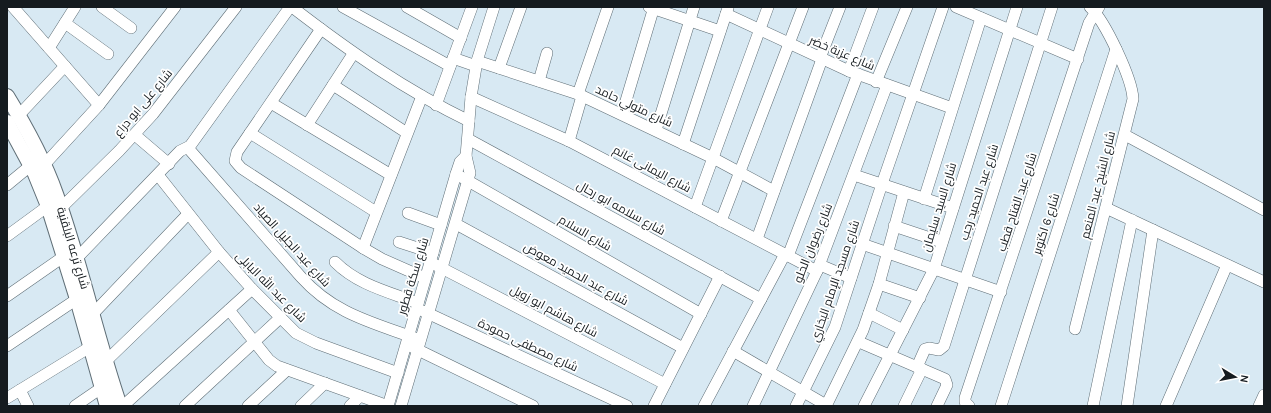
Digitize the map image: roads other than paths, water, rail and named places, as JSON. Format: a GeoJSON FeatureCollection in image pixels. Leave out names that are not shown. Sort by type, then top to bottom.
{"type":"FeatureCollection","features":[{"type":"Feature","properties":{"kind":"street"},"geometry":{"type":"LineString","coordinates":[[49,48],[75,7]]}},
{"type":"Feature","properties":{"kind":"street"},"geometry":{"type":"LineString","coordinates":[[102,7],[131,28]]}},
{"type":"Feature","properties":{"kind":"street"},"geometry":{"type":"LineString","coordinates":[[7,185],[37,165],[99,104],[174,7]]}},
{"type":"Feature","properties":{"kind":"street","name":"شارع على ابو دراع"},"geometry":{"type":"LineString","coordinates":[[7,236],[54,207],[135,134],[166,98],[236,7]]}},
{"type":"Feature","properties":{"kind":"street"},"geometry":{"type":"LineString","coordinates":[[7,296],[70,258],[158,175],[180,151],[188,148],[291,7],[353,54],[436,105],[469,121]]}},
{"type":"Feature","properties":{"kind":"street","name":"شارع متولي حامد"},"geometry":{"type":"LineString","coordinates":[[343,7],[452,62],[477,63],[499,68],[580,95],[713,158],[774,191]]}},
{"type":"Feature","properties":{"kind":"street"},"geometry":{"type":"LineString","coordinates":[[407,7],[461,38]]}},
{"type":"Feature","properties":{"kind":"street"},"geometry":{"type":"LineString","coordinates":[[436,105],[472,7]]}},
{"type":"Feature","properties":{"kind":"street","name":"شارع سكة قطور"},"geometry":{"type":"LineString","coordinates":[[401,406],[468,181],[469,164],[466,156],[471,97],[477,63],[494,7]]}},
{"type":"Feature","properties":{"kind":"street"},"geometry":{"type":"LineString","coordinates":[[499,68],[521,7]]}},
{"type":"Feature","properties":{"kind":"street"},"geometry":{"type":"LineString","coordinates":[[569,141],[580,95],[608,7]]}},
{"type":"Feature","properties":{"kind":"street"},"geometry":{"type":"LineString","coordinates":[[656,130],[694,7]]}},
{"type":"Feature","properties":{"kind":"street"},"geometry":{"type":"LineString","coordinates":[[695,207],[768,7]]}},
{"type":"Feature","properties":{"kind":"street"},"geometry":{"type":"LineString","coordinates":[[721,221],[803,7]]}},
{"type":"Feature","properties":{"kind":"street"},"geometry":{"type":"LineString","coordinates":[[757,239],[840,7]]}},
{"type":"Feature","properties":{"kind":"street"},"geometry":{"type":"LineString","coordinates":[[704,406],[786,255],[853,72],[873,7]]}},
{"type":"Feature","properties":{"kind":"street","name":"شارع رضوان الحلو"},"geometry":{"type":"LineString","coordinates":[[753,406],[770,373],[818,268],[854,175],[907,7]]}},
{"type":"Feature","properties":{"kind":"street","name":"شارع مسجد الإمام البخاري"},"geometry":{"type":"LineString","coordinates":[[796,406],[835,327],[943,7]]}},
{"type":"Feature","properties":{"kind":"street"},"geometry":{"type":"LineString","coordinates":[[956,7],[974,13],[1040,44],[1078,59]]}},
{"type":"Feature","properties":{"kind":"street","name":"شارع السيد سليمان"},"geometry":{"type":"LineString","coordinates":[[864,406],[934,269],[952,208],[1017,7]]}},
{"type":"Feature","properties":{"kind":"street","name":"شارع عبد الحميد رجب"},"geometry":{"type":"LineString","coordinates":[[904,406],[920,368],[925,350],[929,348],[939,350],[944,346],[1052,7]]}},
{"type":"Feature","properties":{"kind":"street"},"geometry":{"type":"LineString","coordinates":[[15,8],[64,66],[99,104]]}},
{"type":"Feature","properties":{"kind":"street"},"geometry":{"type":"LineString","coordinates":[[622,114],[652,8],[720,31]]}},
{"type":"Feature","properties":{"kind":"street","name":"شارع الشيخ عبد المنعم"},"geometry":{"type":"LineString","coordinates":[[1075,329],[1132,106],[1132,91],[1116,49],[1095,9]]}},
{"type":"Feature","properties":{"kind":"street","name":"شارع عبد الفتاح قطب"},"geometry":{"type":"LineString","coordinates":[[969,406],[965,402],[966,398],[1089,23],[1095,9]]}},
{"type":"Feature","properties":{"kind":"street"},"geometry":{"type":"LineString","coordinates":[[683,144],[727,10]]}},
{"type":"Feature","properties":{"kind":"street","name":"شارع عزبة خضر"},"geometry":{"type":"LineString","coordinates":[[727,10],[760,30],[821,59],[952,108]]}},
{"type":"Feature","properties":{"kind":"street"},"geometry":{"type":"LineString","coordinates":[[924,199],[952,108],[974,13]]}},
{"type":"Feature","properties":{"kind":"street"},"geometry":{"type":"LineString","coordinates":[[65,23],[108,54]]}},
{"type":"Feature","properties":{"kind":"street"},"geometry":{"type":"LineString","coordinates":[[322,29],[237,152],[235,161],[241,168],[363,248],[382,259],[425,278]]}},
{"type":"Feature","properties":{"kind":"street","name":"شارع 6 اكتوبر"},"geometry":{"type":"LineString","coordinates":[[1001,406],[1116,49]]}},
{"type":"Feature","properties":{"kind":"street"},"geometry":{"type":"LineString","coordinates":[[539,81],[547,53]]}},
{"type":"Feature","properties":{"kind":"street"},"geometry":{"type":"LineString","coordinates":[[307,125],[353,54]]}},
{"type":"Feature","properties":{"kind":"street"},"geometry":{"type":"LineString","coordinates":[[11,126],[64,66]]}},
{"type":"Feature","properties":{"kind":"street"},"geometry":{"type":"LineString","coordinates":[[333,85],[407,133]]}},
{"type":"Feature","properties":{"kind":"street","name":"شارع ترعه البلقنية"},"geometry":{"type":"LineString","coordinates":[[7,96],[11,126],[37,165],[54,207],[88,320],[90,347],[106,384],[122,406]]}},
{"type":"Feature","properties":{"kind":"street"},"geometry":{"type":"LineString","coordinates":[[363,248],[422,96]]}},
{"type":"Feature","properties":{"kind":"street","name":"شارع اليمانى غانم"},"geometry":{"type":"LineString","coordinates":[[471,97],[569,141],[786,255],[818,268],[851,278]]}},
{"type":"Feature","properties":{"kind":"street"},"geometry":{"type":"LineString","coordinates":[[271,103],[391,175]]}},
{"type":"Feature","properties":{"kind":"street"},"geometry":{"type":"LineString","coordinates":[[250,133],[376,212]]}},
{"type":"Feature","properties":{"kind":"street"},"geometry":{"type":"LineString","coordinates":[[135,134],[168,164]]}},
{"type":"Feature","properties":{"kind":"street"},"geometry":{"type":"LineString","coordinates":[[1125,135],[1264,210]]}},
{"type":"Feature","properties":{"kind":"street","name":"شارع سلامه ابو رحال"},"geometry":{"type":"LineString","coordinates":[[468,139],[761,299]]}},
{"type":"Feature","properties":{"kind":"street","name":"شارع عبد الجليل الصياد"},"geometry":{"type":"LineString","coordinates":[[188,148],[296,271],[320,296],[344,312],[419,344],[533,406]]}},
{"type":"Feature","properties":{"kind":"street","name":"شارع سكة قطور"},"geometry":{"type":"LineString","coordinates":[[388,406],[456,174],[460,162],[466,156]]}},
{"type":"Feature","properties":{"kind":"street","name":"شارع السلام"},"geometry":{"type":"LineString","coordinates":[[456,174],[701,314]]}},
{"type":"Feature","properties":{"kind":"street","name":"شارع عبد الله البابلى"},"geometry":{"type":"LineString","coordinates":[[158,175],[219,252],[252,289],[296,332],[316,343],[398,373]]}},
{"type":"Feature","properties":{"kind":"street"},"geometry":{"type":"LineString","coordinates":[[854,175],[952,208]]}},
{"type":"Feature","properties":{"kind":"street"},"geometry":{"type":"LineString","coordinates":[[733,351],[826,406],[859,342],[879,284],[904,192]]}},
{"type":"Feature","properties":{"kind":"street"},"geometry":{"type":"LineString","coordinates":[[1106,208],[1264,282]]}},
{"type":"Feature","properties":{"kind":"street"},"geometry":{"type":"LineString","coordinates":[[408,213],[441,225]]}},
{"type":"Feature","properties":{"kind":"street"},"geometry":{"type":"LineString","coordinates":[[88,320],[188,214]]}},
{"type":"Feature","properties":{"kind":"street"},"geometry":{"type":"LineString","coordinates":[[1093,406],[1132,220]]}},
{"type":"Feature","properties":{"kind":"street","name":"شارع عبد الحميد معوض"},"geometry":{"type":"LineString","coordinates":[[456,224],[684,348]]}},
{"type":"Feature","properties":{"kind":"street"},"geometry":{"type":"LineString","coordinates":[[894,226],[942,242]]}},
{"type":"Feature","properties":{"kind":"street"},"geometry":{"type":"LineString","coordinates":[[1127,406],[1153,230]]}},
{"type":"Feature","properties":{"kind":"street","name":"شارع هاشم ابو زويل"},"geometry":{"type":"LineString","coordinates":[[399,242],[432,258],[443,268],[666,384]]}},
{"type":"Feature","properties":{"kind":"street"},"geometry":{"type":"LineString","coordinates":[[862,244],[1001,292]]}},
{"type":"Feature","properties":{"kind":"street"},"geometry":{"type":"LineString","coordinates":[[105,362],[219,252]]}},
{"type":"Feature","properties":{"kind":"street","name":"شارع ترعه البلقنية"},"geometry":{"type":"LineString","coordinates":[[70,258],[77,299],[88,320],[105,362],[107,406]]}},
{"type":"Feature","properties":{"kind":"street","name":"شارع مصطفى حمودة"},"geometry":{"type":"LineString","coordinates":[[335,262],[358,280],[417,306],[627,406]]}},
{"type":"Feature","properties":{"kind":"street"},"geometry":{"type":"LineString","coordinates":[[1166,406],[1227,265]]}},
{"type":"Feature","properties":{"kind":"street"},"geometry":{"type":"LineString","coordinates":[[654,406],[720,276]]}},
{"type":"Feature","properties":{"kind":"street"},"geometry":{"type":"LineString","coordinates":[[879,284],[920,298]]}},
{"type":"Feature","properties":{"kind":"street"},"geometry":{"type":"LineString","coordinates":[[122,406],[252,289]]}},
{"type":"Feature","properties":{"kind":"street"},"geometry":{"type":"LineString","coordinates":[[7,346],[77,299]]}},
{"type":"Feature","properties":{"kind":"street"},"geometry":{"type":"LineString","coordinates":[[229,310],[273,364],[388,406]]}},
{"type":"Feature","properties":{"kind":"street"},"geometry":{"type":"LineString","coordinates":[[869,313],[903,330]]}},
{"type":"Feature","properties":{"kind":"street"},"geometry":{"type":"LineString","coordinates":[[186,406],[280,318]]}},
{"type":"Feature","properties":{"kind":"street"},"geometry":{"type":"LineString","coordinates":[[859,342],[945,379],[947,382],[946,387],[936,406]]}},
{"type":"Feature","properties":{"kind":"street"},"geometry":{"type":"LineString","coordinates":[[7,398],[90,347]]}},
{"type":"Feature","properties":{"kind":"street"},"geometry":{"type":"LineString","coordinates":[[248,406],[287,370]]}},
{"type":"Feature","properties":{"kind":"street"},"geometry":{"type":"LineString","coordinates":[[74,406],[106,384]]}},
{"type":"Feature","properties":{"kind":"street"},"geometry":{"type":"LineString","coordinates":[[301,406],[325,384]]}},
{"type":"Feature","properties":{"kind":"street"},"geometry":{"type":"LineString","coordinates":[[20,390],[28,406]]}},
{"type":"Feature","properties":{"kind":"street"},"geometry":{"type":"LineString","coordinates":[[350,406],[360,396]]}},
{"type":"Feature","properties":{"kind":"street"},"geometry":{"type":"LineString","coordinates":[[1259,406],[1264,396]]}}]}
